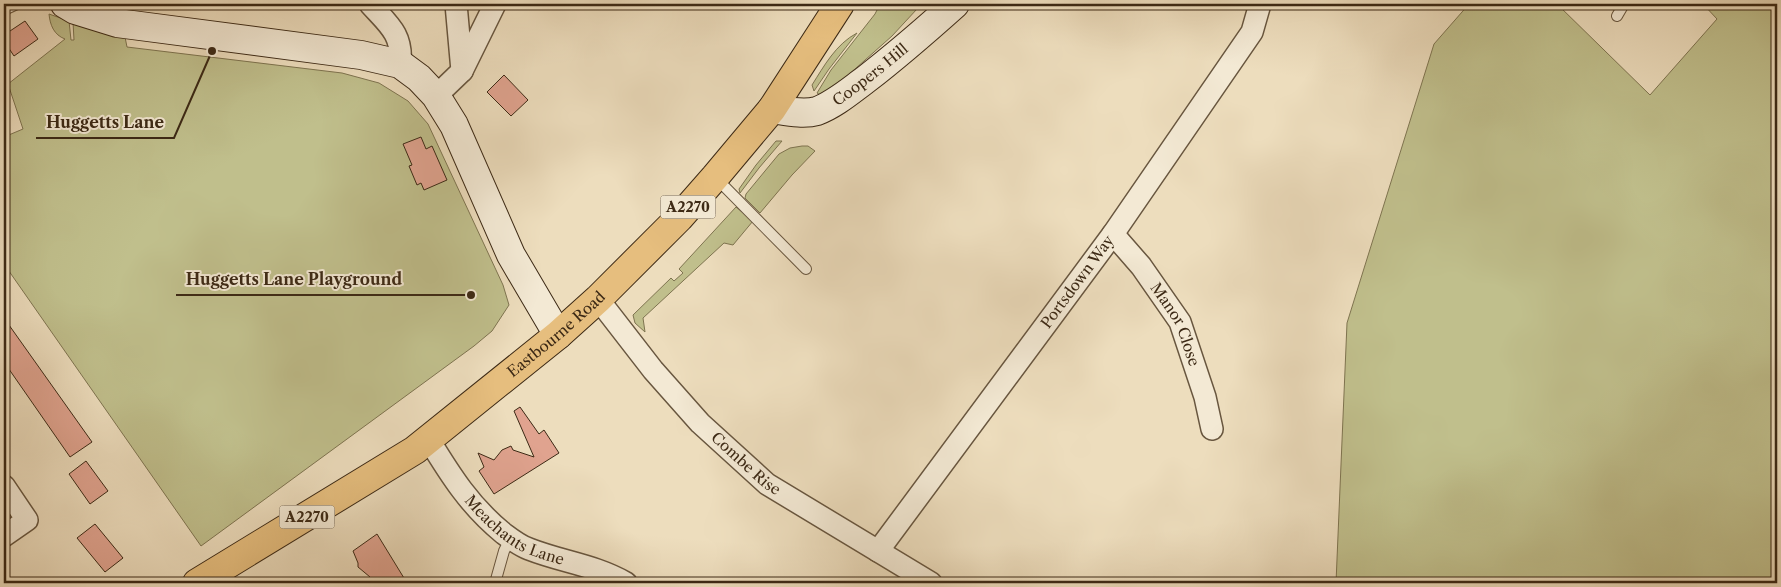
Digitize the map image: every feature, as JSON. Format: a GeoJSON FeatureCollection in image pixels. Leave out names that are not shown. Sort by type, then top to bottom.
{"type":"FeatureCollection","features":[{"type":"Feature","properties":{"kind":"main road","name":"Eastbourne Road"},"geometry":{"type":"LineString","coordinates":[[197,583],[429,440],[558,335],[598,299],[679,218],[772,109],[840,4]]}},
{"type":"Feature","properties":{"kind":"street"},"geometry":{"type":"LineString","coordinates":[[65,4],[75,10],[117,23],[361,56],[400,64],[419,78],[436,96],[454,125],[511,255],[558,335]]}},
{"type":"Feature","properties":{"kind":"street"},"geometry":{"type":"LineString","coordinates":[[370,4],[397,36],[401,53],[400,64]]}},
{"type":"Feature","properties":{"kind":"street"},"geometry":{"type":"LineString","coordinates":[[456,4],[462,72]]}},
{"type":"Feature","properties":{"kind":"street"},"geometry":{"type":"LineString","coordinates":[[436,96],[462,72],[495,4]]}},
{"type":"Feature","properties":{"kind":"street","name":"Coopers Hill"},"geometry":{"type":"LineString","coordinates":[[772,109],[796,113],[808,112],[816,111],[831,104],[893,58],[956,4]]}},
{"type":"Feature","properties":{"kind":"street","name":"Portsdown Way"},"geometry":{"type":"LineString","coordinates":[[878,551],[1113,234],[1252,32],[1260,4]]}},
{"type":"Feature","properties":{"kind":"street","name":"Manor Close"},"geometry":{"type":"LineString","coordinates":[[1113,234],[1141,266],[1180,322],[1205,397],[1212,429]]}},
{"type":"Feature","properties":{"kind":"street","name":"Combe Rise"},"geometry":{"type":"LineString","coordinates":[[598,299],[653,370],[700,423],[767,484],[932,583]]}},
{"type":"Feature","properties":{"kind":"street","name":"Meachants Lane"},"geometry":{"type":"LineString","coordinates":[[429,440],[470,503],[510,539],[527,549],[609,573],[626,583]]}},
{"type":"Feature","properties":{"kind":"street"},"geometry":{"type":"LineString","coordinates":[[4,486],[27,520],[4,536]]}},
{"type":"Feature","properties":{"kind":"lane"},"geometry":{"type":"LineString","coordinates":[[4,10],[17,4]]}},
{"type":"Feature","properties":{"kind":"lane"},"geometry":{"type":"LineString","coordinates":[[1617,16],[1624,4]]}},
{"type":"Feature","properties":{"kind":"lane"},"geometry":{"type":"LineString","coordinates":[[715,177],[806,270]]}},
{"type":"Feature","properties":{"kind":"lane"},"geometry":{"type":"LineString","coordinates":[[495,583],[504,551],[510,539]]}},
{"type":"Feature","properties":{"kind":"shaded area"},"geometry":{"type":"Polygon","coordinates":[[[880,4],[917,4],[917,9],[892,36],[828,93],[820,95],[817,93],[831,70],[875,14],[880,4]]]}},
{"type":"Feature","properties":{"kind":"shaded area"},"geometry":{"type":"Polygon","coordinates":[[[1469,4],[1557,4],[1650,95],[1717,19],[1703,4],[1777,4],[1777,583],[1336,583],[1347,323],[1434,44],[1469,4]]]}},
{"type":"Feature","properties":{"kind":"shaded area"},"geometry":{"type":"Polygon","coordinates":[[[49,14],[69,21],[71,40],[74,40],[73,22],[125,37],[127,47],[342,73],[379,83],[408,101],[428,124],[503,285],[509,305],[492,331],[474,346],[201,546],[4,264],[4,137],[23,129],[8,84],[65,39],[53,29],[49,14]]]}},
{"type":"Feature","properties":{"kind":"shaded area"},"geometry":{"type":"Polygon","coordinates":[[[857,33],[814,91],[812,85],[831,56],[843,43],[857,33]]]}},
{"type":"Feature","properties":{"kind":"shaded area"},"geometry":{"type":"Polygon","coordinates":[[[776,141],[782,141],[740,193],[739,189],[776,141]]]}},
{"type":"Feature","properties":{"kind":"shaded area"},"geometry":{"type":"Polygon","coordinates":[[[808,146],[815,151],[760,213],[745,198],[746,194],[779,154],[790,148],[808,146]]]}},
{"type":"Feature","properties":{"kind":"shaded area"},"geometry":{"type":"Polygon","coordinates":[[[736,207],[753,221],[733,245],[724,243],[643,318],[645,332],[635,323],[633,315],[671,278],[674,281],[683,273],[679,269],[736,207]]]}},
{"type":"Feature","properties":{"kind":"building"},"geometry":{"type":"Polygon","coordinates":[[[25,21],[38,39],[14,56],[4,41],[4,35],[25,21]]]}},
{"type":"Feature","properties":{"kind":"building"},"geometry":{"type":"Polygon","coordinates":[[[504,75],[528,100],[511,116],[487,92],[504,75]]]}},
{"type":"Feature","properties":{"kind":"building"},"geometry":{"type":"Polygon","coordinates":[[[421,137],[426,149],[432,146],[447,180],[424,190],[421,183],[417,185],[409,166],[412,165],[403,144],[421,137]]]}},
{"type":"Feature","properties":{"kind":"building"},"geometry":{"type":"Polygon","coordinates":[[[4,318],[92,442],[70,457],[4,362],[4,318]]]}},
{"type":"Feature","properties":{"kind":"building"},"geometry":{"type":"Polygon","coordinates":[[[520,407],[539,434],[544,430],[559,453],[494,494],[479,471],[484,467],[478,453],[494,460],[502,450],[511,446],[513,450],[534,457],[514,411],[520,407]]]}},
{"type":"Feature","properties":{"kind":"building"},"geometry":{"type":"Polygon","coordinates":[[[86,461],[108,491],[90,504],[69,474],[86,461]]]}},
{"type":"Feature","properties":{"kind":"building"},"geometry":{"type":"Polygon","coordinates":[[[95,524],[123,558],[105,572],[77,538],[95,524]]]}},
{"type":"Feature","properties":{"kind":"building"},"geometry":{"type":"Polygon","coordinates":[[[377,534],[407,583],[368,583],[370,577],[358,567],[353,551],[377,534]]]}},
{"type":"Feature","properties":{"kind":"place","name":"Huggetts Lane"},"geometry":{"type":"Point","coordinates":[212,51]}},
{"type":"Feature","properties":{"kind":"place","name":"Huggetts Lane Playground"},"geometry":{"type":"Point","coordinates":[471,295]}}]}
